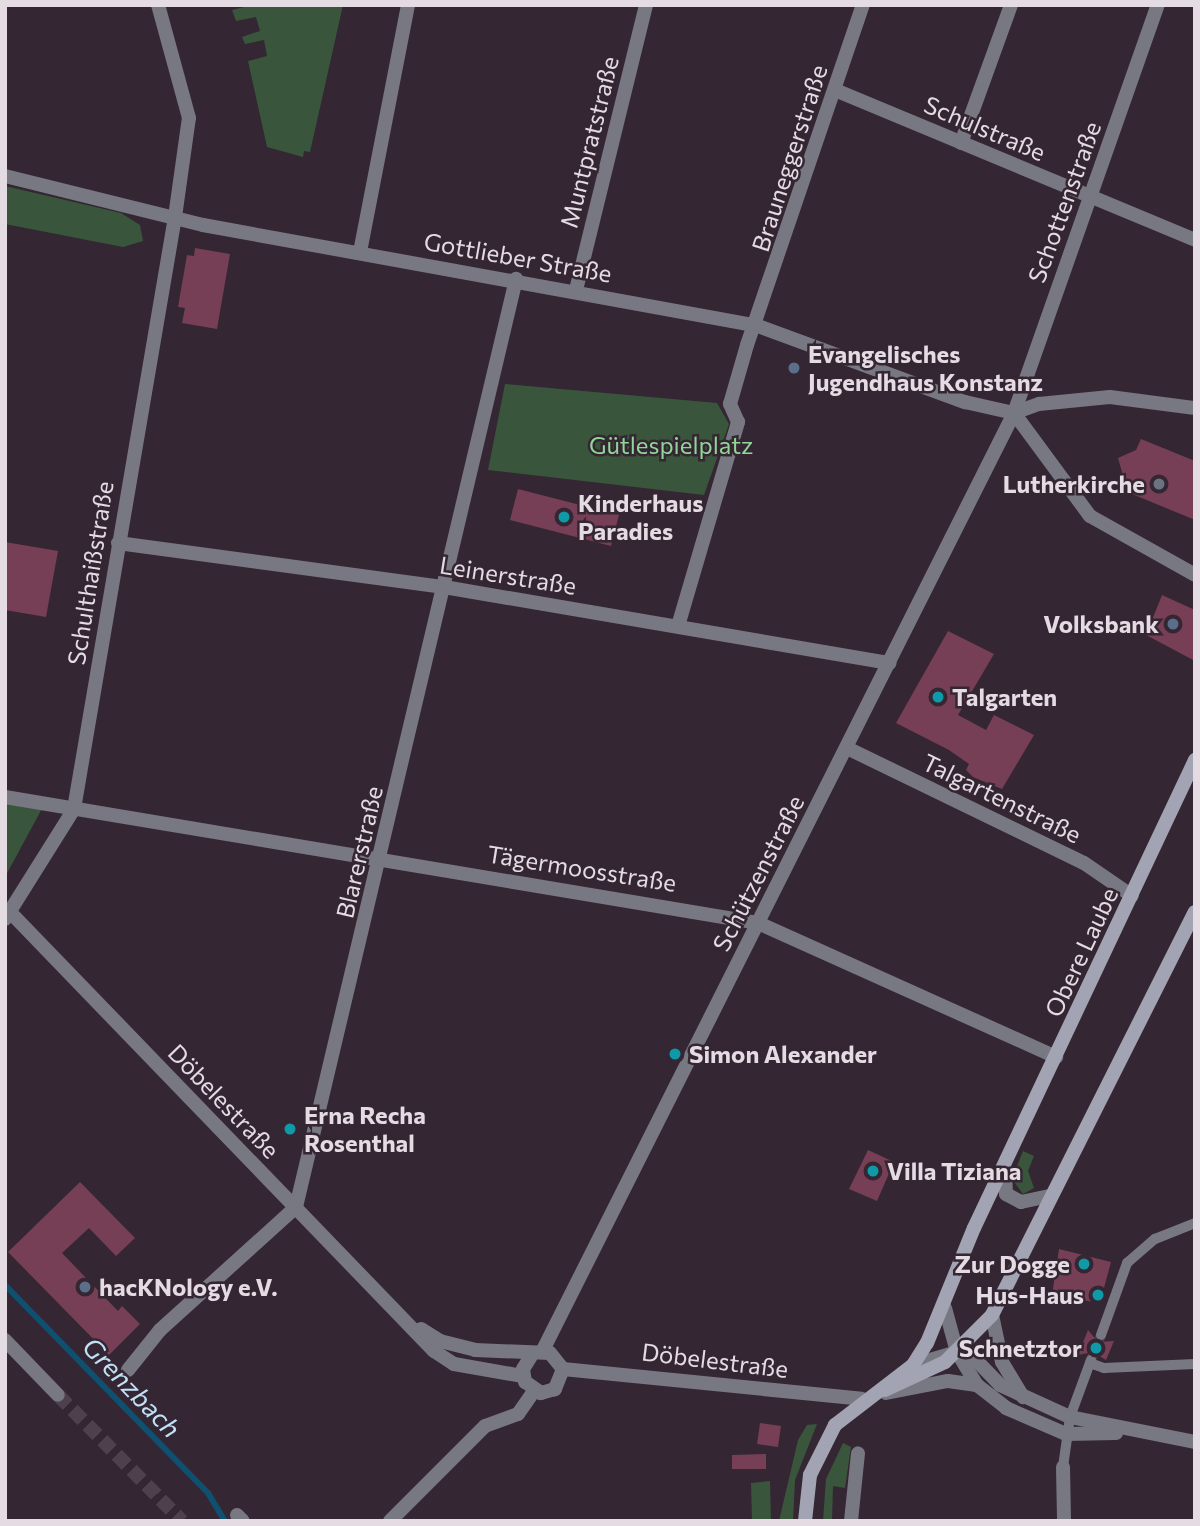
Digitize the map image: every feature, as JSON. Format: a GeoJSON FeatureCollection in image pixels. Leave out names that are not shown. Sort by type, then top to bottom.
{"type":"FeatureCollection","features":[{"type":"Feature","properties":{"kind":"main road","name":"Obere Laube"},"geometry":{"type":"LineString","coordinates":[[945,1308],[959,1263],[1195,760]]}},
{"type":"Feature","properties":{"kind":"main road"},"geometry":{"type":"LineString","coordinates":[[957,1352],[992,1315],[1193,918]]}},
{"type":"Feature","properties":{"kind":"main road"},"geometry":{"type":"LineString","coordinates":[[805,1521],[810,1475],[823,1442],[861,1399],[913,1365],[945,1308]]}},
{"type":"Feature","properties":{"kind":"main road","name":"Döbelestraße"},"geometry":{"type":"LineString","coordinates":[[861,1399],[935,1368],[957,1352]]}},
{"type":"Feature","properties":{"kind":"street","name":"Schulthaißstraße"},"geometry":{"type":"LineString","coordinates":[[8,916],[75,808],[175,218],[189,118],[158,5]]}},
{"type":"Feature","properties":{"kind":"street"},"geometry":{"type":"LineString","coordinates":[[360,252],[408,5]]}},
{"type":"Feature","properties":{"kind":"street","name":"Muntpratstraße"},"geometry":{"type":"LineString","coordinates":[[576,290],[646,5]]}},
{"type":"Feature","properties":{"kind":"street","name":"Brauneggerstraße"},"geometry":{"type":"LineString","coordinates":[[678,626],[738,422],[730,404],[863,5]]}},
{"type":"Feature","properties":{"kind":"street"},"geometry":{"type":"LineString","coordinates":[[961,143],[1011,5]]}},
{"type":"Feature","properties":{"kind":"street","name":"Schottenstraße"},"geometry":{"type":"LineString","coordinates":[[1014,413],[1158,5]]}},
{"type":"Feature","properties":{"kind":"street","name":"Schulstraße"},"geometry":{"type":"LineString","coordinates":[[835,90],[1195,240]]}},
{"type":"Feature","properties":{"kind":"street","name":"Gottlieber Straße"},"geometry":{"type":"LineString","coordinates":[[5,176],[175,218],[576,290],[758,326],[965,402],[1014,413]]}},
{"type":"Feature","properties":{"kind":"street","name":"Blarerstraße"},"geometry":{"type":"LineString","coordinates":[[296,1207],[382,859],[516,279]]}},
{"type":"Feature","properties":{"kind":"street"},"geometry":{"type":"LineString","coordinates":[[1195,408],[1099,397],[1039,404],[1014,413],[1090,516],[1195,575]]}},
{"type":"Feature","properties":{"kind":"street","name":"Schützenstraße"},"geometry":{"type":"LineString","coordinates":[[537,1354],[847,748],[1014,413]]}},
{"type":"Feature","properties":{"kind":"street","name":"Leinerstraße"},"geometry":{"type":"LineString","coordinates":[[118,543],[444,587],[890,663]]}},
{"type":"Feature","properties":{"kind":"street","name":"Talgartenstraße"},"geometry":{"type":"LineString","coordinates":[[847,748],[1084,863],[1132,896]]}},
{"type":"Feature","properties":{"kind":"street","name":"Tägermoosstraße"},"geometry":{"type":"LineString","coordinates":[[5,797],[758,923],[1056,1057]]}},
{"type":"Feature","properties":{"kind":"street","name":"Döbelestraße"},"geometry":{"type":"LineString","coordinates":[[8,916],[296,1207],[434,1351],[454,1364],[523,1376]]}},
{"type":"Feature","properties":{"kind":"street"},"geometry":{"type":"LineString","coordinates":[[1005,1163],[1006,1194],[1021,1202],[1050,1196]]}},
{"type":"Feature","properties":{"kind":"street"},"geometry":{"type":"LineString","coordinates":[[128,1370],[160,1330],[296,1207]]}},
{"type":"Feature","properties":{"kind":"street"},"geometry":{"type":"LineString","coordinates":[[1101,1335],[1127,1263],[1155,1239],[1195,1223]]}},
{"type":"Feature","properties":{"kind":"street"},"geometry":{"type":"LineString","coordinates":[[945,1308],[957,1352],[977,1385],[1027,1421],[1066,1434],[1124,1432]]}},
{"type":"Feature","properties":{"kind":"street"},"geometry":{"type":"LineString","coordinates":[[992,1315],[1002,1362],[1023,1398]]}},
{"type":"Feature","properties":{"kind":"street","name":"Döbelestraße"},"geometry":{"type":"LineString","coordinates":[[406,1320],[440,1341],[556,1357],[563,1369],[861,1399],[929,1383],[977,1385]]}},
{"type":"Feature","properties":{"kind":"street"},"geometry":{"type":"LineString","coordinates":[[5,1340],[58,1395]]}},
{"type":"Feature","properties":{"kind":"street"},"geometry":{"type":"LineString","coordinates":[[913,1365],[957,1352]]}},
{"type":"Feature","properties":{"kind":"street"},"geometry":{"type":"LineString","coordinates":[[957,1352],[1023,1398],[1070,1417],[1124,1432],[1195,1442]]}},
{"type":"Feature","properties":{"kind":"street"},"geometry":{"type":"LineString","coordinates":[[534,1391],[523,1376],[537,1354]]}},
{"type":"Feature","properties":{"kind":"street"},"geometry":{"type":"LineString","coordinates":[[1064,1521],[1063,1468],[1066,1434],[1091,1362],[1104,1368],[1195,1364]]}},
{"type":"Feature","properties":{"kind":"street"},"geometry":{"type":"LineString","coordinates":[[390,1521],[485,1426],[518,1414],[534,1391],[555,1389],[563,1369]]}},
{"type":"Feature","properties":{"kind":"street"},"geometry":{"type":"LineString","coordinates":[[851,1521],[858,1453]]}},
{"type":"Feature","properties":{"kind":"green space"},"geometry":{"type":"Polygon","coordinates":[[[252,5],[343,5],[310,152],[304,151],[303,157],[267,147],[248,61],[267,56],[264,40],[245,44],[242,37],[260,31],[256,17],[236,21],[232,10],[252,5]]]}},
{"type":"Feature","properties":{"kind":"green space"},"geometry":{"type":"Polygon","coordinates":[[[5,186],[121,213],[140,225],[143,241],[123,247],[5,224],[5,186]]]}},
{"type":"Feature","properties":{"kind":"green space","name":"Gütlespielplatz"},"geometry":{"type":"Polygon","coordinates":[[[505,384],[717,403],[729,424],[704,495],[488,470],[505,384]]]}},
{"type":"Feature","properties":{"kind":"green space"},"geometry":{"type":"Polygon","coordinates":[[[5,797],[45,803],[5,877],[5,797]]]}},
{"type":"Feature","properties":{"kind":"green space"},"geometry":{"type":"Polygon","coordinates":[[[1023,1151],[1034,1156],[1028,1171],[1034,1188],[1023,1194],[1012,1179],[1023,1151]]]}},
{"type":"Feature","properties":{"kind":"green space"},"geometry":{"type":"Polygon","coordinates":[[[817,1424],[795,1480],[793,1521],[779,1521],[798,1440],[807,1425],[817,1424]]]}},
{"type":"Feature","properties":{"kind":"green space"},"geometry":{"type":"Polygon","coordinates":[[[843,1443],[851,1447],[845,1488],[833,1486],[832,1521],[823,1521],[826,1479],[843,1443]]]}},
{"type":"Feature","properties":{"kind":"green space"},"geometry":{"type":"Polygon","coordinates":[[[770,1481],[771,1521],[752,1521],[751,1483],[770,1481]]]}},
{"type":"Feature","properties":{"kind":"building"},"geometry":{"type":"Polygon","coordinates":[[[195,248],[230,254],[217,329],[182,323],[185,308],[178,307],[187,255],[194,256],[195,248]]]}},
{"type":"Feature","properties":{"kind":"building","name":"Lutherkirche"},"geometry":{"type":"Polygon","coordinates":[[[1141,439],[1195,461],[1195,520],[1120,489],[1124,479],[1118,458],[1136,450],[1141,439]]]}},
{"type":"Feature","properties":{"kind":"building","name":"Kinderhaus Paradies"},"geometry":{"type":"Polygon","coordinates":[[[518,489],[619,515],[611,546],[510,520],[518,489]]]}},
{"type":"Feature","properties":{"kind":"building"},"geometry":{"type":"Polygon","coordinates":[[[5,542],[58,551],[46,617],[5,610],[5,542]]]}},
{"type":"Feature","properties":{"kind":"building","name":"Volksbank"},"geometry":{"type":"Polygon","coordinates":[[[1162,595],[1195,610],[1195,661],[1146,635],[1162,595]]]}},
{"type":"Feature","properties":{"kind":"building","name":"Talgarten"},"geometry":{"type":"Polygon","coordinates":[[[948,631],[994,654],[958,715],[986,730],[994,715],[1034,735],[1002,789],[973,777],[966,770],[969,764],[949,750],[896,723],[948,631]]]}},
{"type":"Feature","properties":{"kind":"building","name":"Villa Tiziana"},"geometry":{"type":"Polygon","coordinates":[[[868,1150],[894,1162],[877,1201],[849,1189],[868,1150]]]}},
{"type":"Feature","properties":{"kind":"building"},"geometry":{"type":"Polygon","coordinates":[[[80,1182],[135,1238],[116,1256],[89,1228],[62,1253],[118,1311],[122,1306],[140,1324],[109,1355],[8,1252],[80,1182]]]}},
{"type":"Feature","properties":{"kind":"building"},"geometry":{"type":"Polygon","coordinates":[[[1059,1249],[1111,1262],[1100,1303],[1052,1295],[1059,1249]]]}},
{"type":"Feature","properties":{"kind":"building","name":"Schnetztor"},"geometry":{"type":"Polygon","coordinates":[[[1088,1330],[1098,1342],[1114,1341],[1106,1360],[1093,1352],[1078,1355],[1088,1330]]]}},
{"type":"Feature","properties":{"kind":"building"},"geometry":{"type":"Polygon","coordinates":[[[760,1423],[781,1426],[778,1447],[757,1444],[760,1423]]]}},
{"type":"Feature","properties":{"kind":"building"},"geometry":{"type":"Polygon","coordinates":[[[766,1454],[766,1469],[732,1469],[732,1455],[766,1454]]]}},
{"type":"Feature","properties":{"kind":"waterway","name":"Grenzbach"},"geometry":{"type":"LineString","coordinates":[[5,1285],[208,1493],[225,1521]]}},
{"type":"Feature","properties":{"kind":"tunnel"},"geometry":{"type":"LineString","coordinates":[[1091,1360],[1101,1335]]}},
{"type":"Feature","properties":{"kind":"tunnel"},"geometry":{"type":"LineString","coordinates":[[58,1395],[182,1521]]}},
{"type":"Feature","properties":{"kind":"place","name":"Evangelisches Jugendhaus Konstanz"},"geometry":{"type":"Point","coordinates":[794,368]}},
{"type":"Feature","properties":{"kind":"place","name":"Lutherkirche"},"geometry":{"type":"Point","coordinates":[1159,484]}},
{"type":"Feature","properties":{"kind":"place","name":"Kinderhaus Paradies"},"geometry":{"type":"Point","coordinates":[564,517]}},
{"type":"Feature","properties":{"kind":"place","name":"Volksbank"},"geometry":{"type":"Point","coordinates":[1173,624]}},
{"type":"Feature","properties":{"kind":"place","name":"Talgarten"},"geometry":{"type":"Point","coordinates":[938,697]}},
{"type":"Feature","properties":{"kind":"place","name":"Simon Alexander"},"geometry":{"type":"Point","coordinates":[675,1054]}},
{"type":"Feature","properties":{"kind":"place","name":"Erna Recha Rosenthal"},"geometry":{"type":"Point","coordinates":[290,1129]}},
{"type":"Feature","properties":{"kind":"place","name":"Villa Tiziana"},"geometry":{"type":"Point","coordinates":[873,1171]}},
{"type":"Feature","properties":{"kind":"place","name":"Zur Dogge"},"geometry":{"type":"Point","coordinates":[1084,1264]}},
{"type":"Feature","properties":{"kind":"place","name":"hacKNology e.V."},"geometry":{"type":"Point","coordinates":[85,1287]}},
{"type":"Feature","properties":{"kind":"place","name":"Hus-Haus"},"geometry":{"type":"Point","coordinates":[1098,1295]}},
{"type":"Feature","properties":{"kind":"place","name":"Schnetztor"},"geometry":{"type":"Point","coordinates":[1096,1348]}}]}
